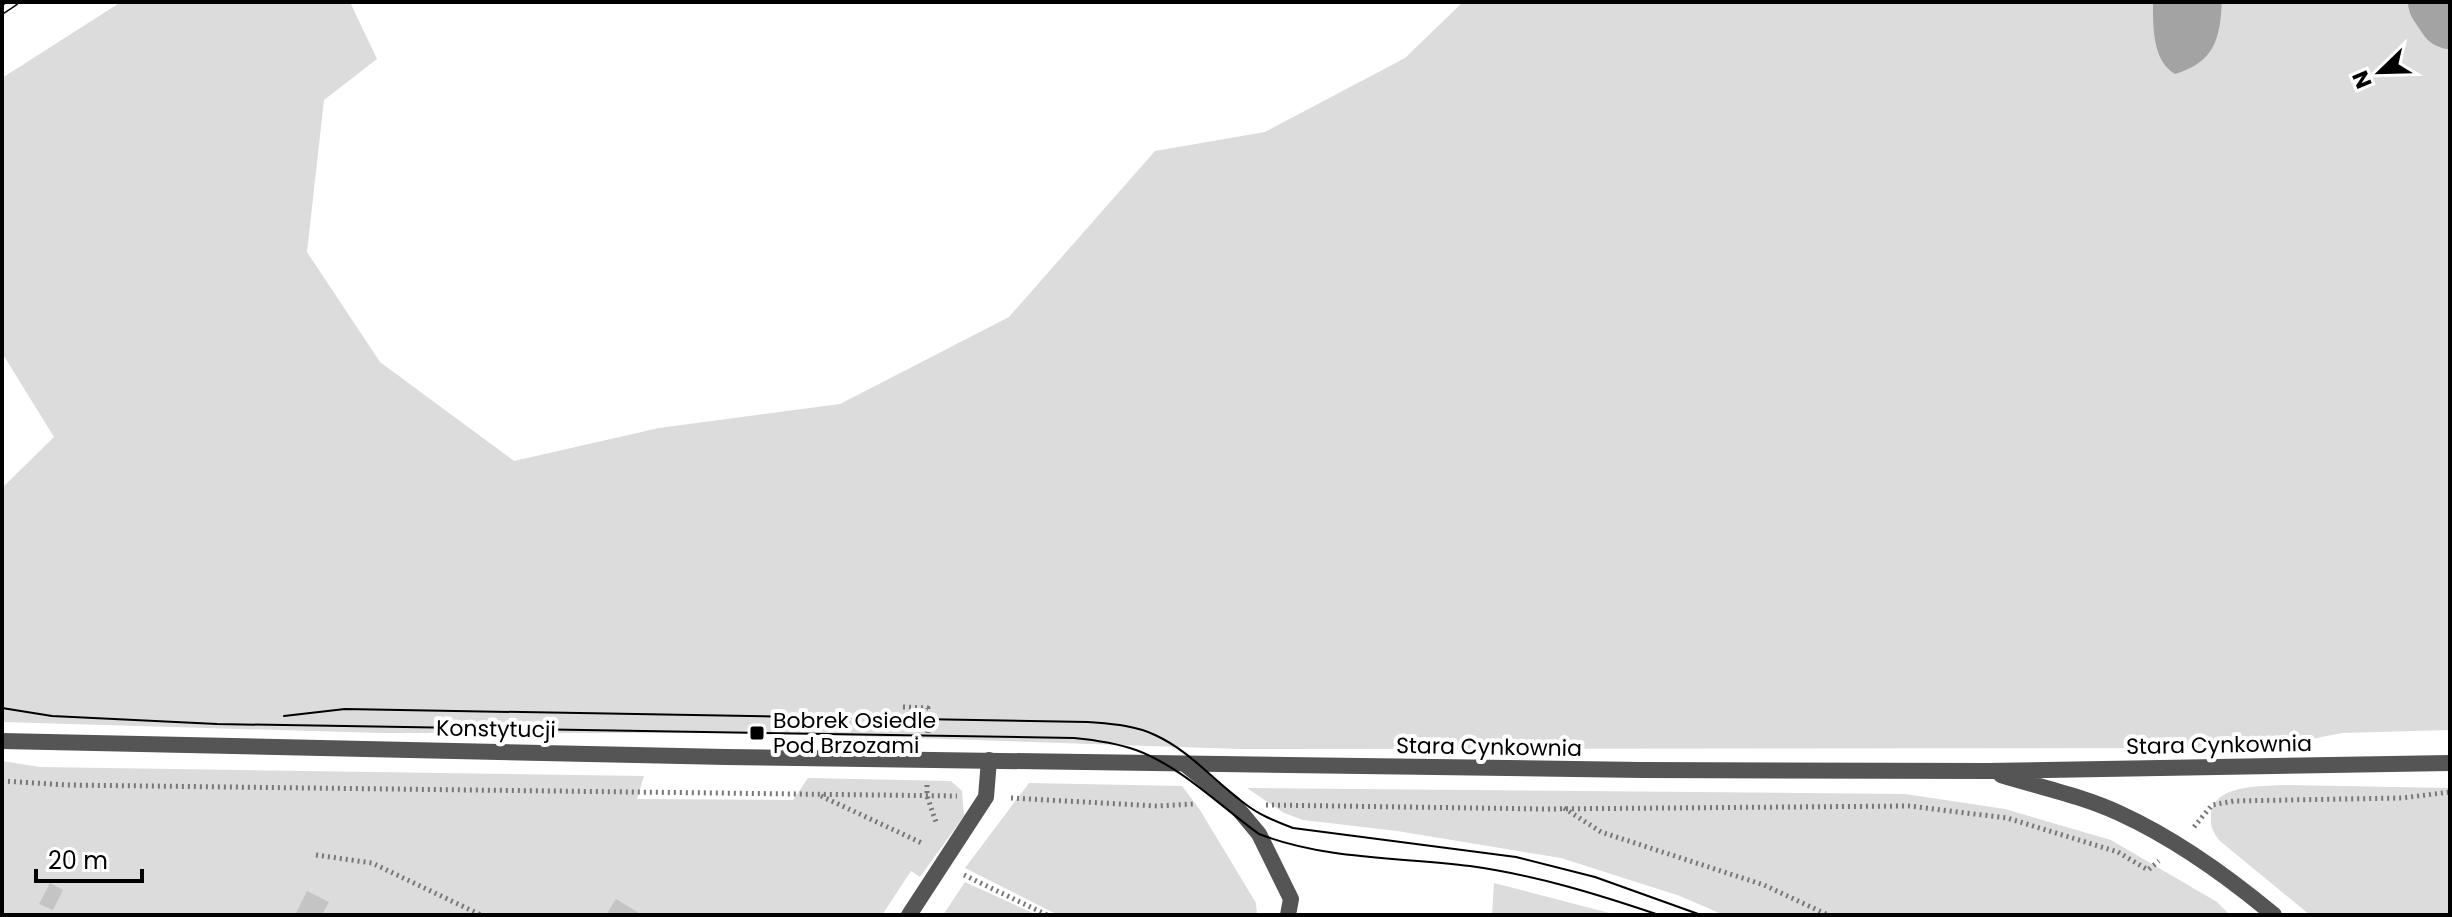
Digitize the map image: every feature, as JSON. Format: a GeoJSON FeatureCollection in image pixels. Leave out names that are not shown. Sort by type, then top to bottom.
{"type":"FeatureCollection","features":[{"type":"Feature","properties":{"kind":"street","name":"Konstytucji"},"geometry":{"type":"LineString","coordinates":[[2,741],[989,760]]}},
{"type":"Feature","properties":{"kind":"street","name":"Stara Cynkownia"},"geometry":{"type":"LineString","coordinates":[[989,760],[1609,770],[1988,771],[2450,763]]}},
{"type":"Feature","properties":{"kind":"street"},"geometry":{"type":"LineString","coordinates":[[909,915],[986,797],[989,760]]}},
{"type":"Feature","properties":{"kind":"street"},"geometry":{"type":"LineString","coordinates":[[1186,765],[1234,804],[1259,834],[1291,899],[1288,915]]}},
{"type":"Feature","properties":{"kind":"street","name":"Stara Cynkownia"},"geometry":{"type":"LineString","coordinates":[[1988,771],[2117,812],[2180,845],[2242,888],[2274,915]]}},
{"type":"Feature","properties":{"kind":"path"},"geometry":{"type":"LineString","coordinates":[[903,707],[928,708],[927,796],[945,860]]}},
{"type":"Feature","properties":{"kind":"path"},"geometry":{"type":"LineString","coordinates":[[2,781],[67,785],[986,797],[1157,806],[1909,806],[2007,818],[2118,852],[2148,870]]}},
{"type":"Feature","properties":{"kind":"path"},"geometry":{"type":"LineString","coordinates":[[2180,845],[2212,805],[2234,801],[2402,798],[2450,792]]}},
{"type":"Feature","properties":{"kind":"path"},"geometry":{"type":"LineString","coordinates":[[817,794],[1047,915]]}},
{"type":"Feature","properties":{"kind":"path"},"geometry":{"type":"LineString","coordinates":[[1563,807],[1601,832],[1764,885],[1828,915]]}},
{"type":"Feature","properties":{"kind":"path"},"geometry":{"type":"LineString","coordinates":[[316,855],[372,863],[481,915]]}},
{"type":"Feature","properties":{"kind":"shaded area"},"geometry":{"type":"Polygon","coordinates":[[[121,2],[350,2],[377,59],[324,100],[307,252],[380,362],[514,461],[659,428],[840,404],[1009,317],[1155,151],[1265,132],[1405,58],[1463,2],[2153,2],[2156,45],[2221,18],[2222,2],[2450,2],[2450,730],[2342,733],[2265,748],[1239,749],[766,733],[380,733],[2,722],[2,488],[54,437],[2,353],[2,78],[121,2]]]}},
{"type":"Feature","properties":{"kind":"shaded area"},"geometry":{"type":"Polygon","coordinates":[[[2153,2],[2222,2],[2217,38],[2199,63],[2175,74],[2167,68],[2155,42],[2153,2]]]}},
{"type":"Feature","properties":{"kind":"shaded area"},"geometry":{"type":"Polygon","coordinates":[[[2,761],[40,767],[644,776],[637,799],[793,800],[808,778],[951,781],[962,791],[964,816],[920,877],[911,871],[882,915],[2,915],[2,761]]]}},
{"type":"Feature","properties":{"kind":"shaded area"},"geometry":{"type":"Polygon","coordinates":[[[1029,783],[1182,786],[1256,903],[1257,915],[1058,915],[965,868],[1029,783]]]}},
{"type":"Feature","properties":{"kind":"shaded area"},"geometry":{"type":"Polygon","coordinates":[[[2280,785],[2450,788],[2450,915],[2310,915],[2220,841],[2212,827],[2213,807],[2227,793],[2280,785]]]}},
{"type":"Feature","properties":{"kind":"shaded area"},"geometry":{"type":"Polygon","coordinates":[[[1247,788],[1905,794],[2005,809],[2111,840],[2217,902],[2230,915],[1724,915],[1680,896],[1561,858],[1397,831],[1303,820],[1284,813],[1247,788]]]}},
{"type":"Feature","properties":{"kind":"shaded area"},"geometry":{"type":"Polygon","coordinates":[[[965,882],[1037,915],[943,915],[965,882]]]}},
{"type":"Feature","properties":{"kind":"shaded area"},"geometry":{"type":"Polygon","coordinates":[[[1494,883],[1617,915],[1492,915],[1494,883]]]}},
{"type":"Feature","properties":{"kind":"building"},"geometry":{"type":"Polygon","coordinates":[[[50,883],[63,890],[53,910],[39,904],[50,883]]]}},
{"type":"Feature","properties":{"kind":"building"},"geometry":{"type":"Polygon","coordinates":[[[307,891],[329,902],[322,915],[295,915],[307,891]]]}},
{"type":"Feature","properties":{"kind":"building"},"geometry":{"type":"Polygon","coordinates":[[[616,899],[642,915],[606,915],[616,899]]]}},
{"type":"Feature","properties":{"kind":"waterway"},"geometry":{"type":"LineString","coordinates":[[2440,2],[2450,17]]}},
{"type":"Feature","properties":{"kind":"tram line"},"geometry":{"type":"LineString","coordinates":[[2,708],[52,716],[217,724],[1074,738],[1113,744],[1153,757],[1185,777],[1259,834],[1284,842],[1337,853],[1470,866],[1518,874],[1659,915]]}},
{"type":"Feature","properties":{"kind":"tram line"},"geometry":{"type":"LineString","coordinates":[[284,716],[345,709],[1088,722],[1122,726],[1147,732],[1168,742],[1250,807],[1293,828],[1516,857],[1595,877],[1701,915]]}},
{"type":"Feature","properties":{"kind":"railway"},"geometry":{"type":"LineString","coordinates":[[2,10],[14,2]]}},
{"type":"Feature","properties":{"kind":"place","name":"Bobrek Osiedle Pod Brzozami"},"geometry":{"type":"Point","coordinates":[757,733]}}]}
